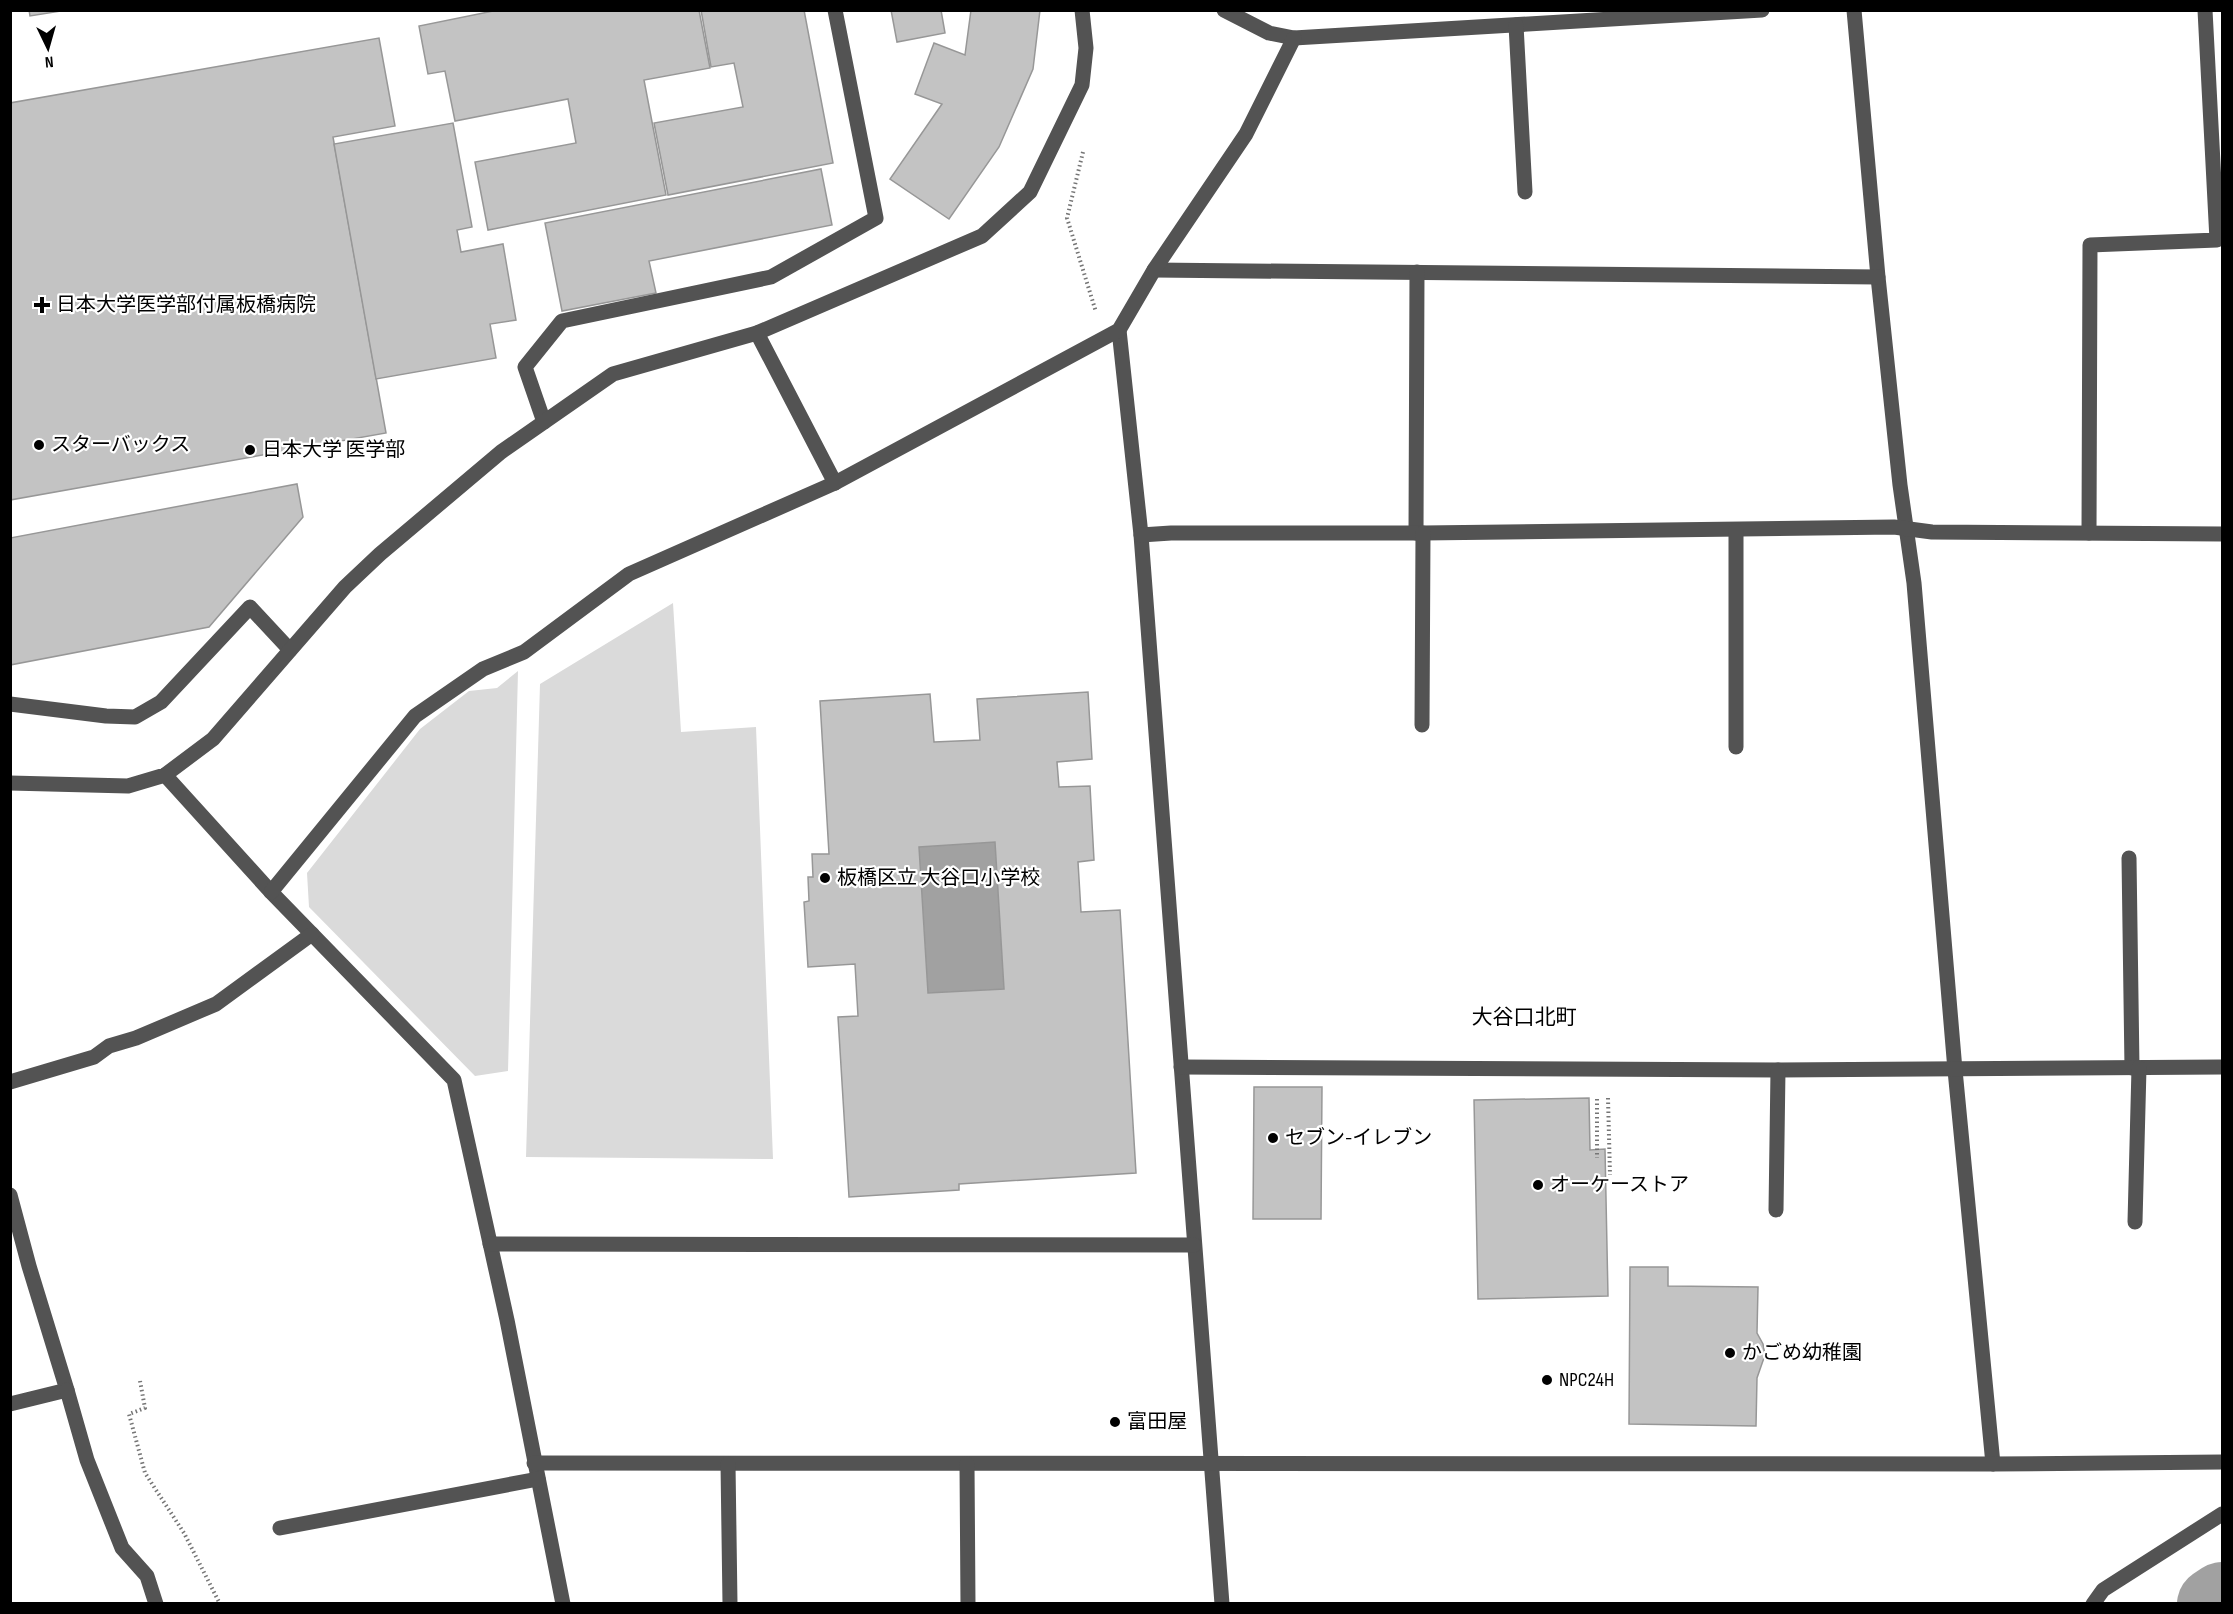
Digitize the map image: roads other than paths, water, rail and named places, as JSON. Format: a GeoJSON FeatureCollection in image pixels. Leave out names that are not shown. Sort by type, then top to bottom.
{"type":"FeatureCollection","features":[{"type":"Feature","properties":{"kind":"street"},"geometry":{"type":"LineString","coordinates":[[544,422],[525,367],[562,321],[771,277],[876,218],[835,10]]}},
{"type":"Feature","properties":{"kind":"street"},"geometry":{"type":"LineString","coordinates":[[10,783],[128,786],[165,775],[213,739],[345,587],[380,554],[501,452],[613,374],[757,333],[982,236],[1030,192],[1082,85],[1086,48],[1082,10]]}},
{"type":"Feature","properties":{"kind":"street"},"geometry":{"type":"LineString","coordinates":[[1224,10],[1269,33],[1294,38],[1762,10]]}},
{"type":"Feature","properties":{"kind":"street"},"geometry":{"type":"LineString","coordinates":[[1854,10],[1878,277],[1899,473],[1914,583],[1955,1070],[1992,1464]]}},
{"type":"Feature","properties":{"kind":"street"},"geometry":{"type":"LineString","coordinates":[[2089,533],[2090,245],[2217,240],[2205,10]]}},
{"type":"Feature","properties":{"kind":"street"},"geometry":{"type":"LineString","coordinates":[[1516,25],[1525,192]]}},
{"type":"Feature","properties":{"kind":"street"},"geometry":{"type":"LineString","coordinates":[[271,892],[415,716],[483,669],[524,652],[629,574],[835,483],[1119,330],[1154,270],[1246,134],[1294,38]]}},
{"type":"Feature","properties":{"kind":"street"},"geometry":{"type":"LineString","coordinates":[[1154,270],[1878,277]]}},
{"type":"Feature","properties":{"kind":"street"},"geometry":{"type":"LineString","coordinates":[[1417,272],[1422,725]]}},
{"type":"Feature","properties":{"kind":"street"},"geometry":{"type":"LineString","coordinates":[[1119,330],[1141,535],[1222,1604]]}},
{"type":"Feature","properties":{"kind":"street"},"geometry":{"type":"LineString","coordinates":[[757,333],[835,483]]}},
{"type":"Feature","properties":{"kind":"street"},"geometry":{"type":"LineString","coordinates":[[1141,535],[1894,527],[1932,532],[2223,534]]}},
{"type":"Feature","properties":{"kind":"street"},"geometry":{"type":"LineString","coordinates":[[1736,530],[1736,747]]}},
{"type":"Feature","properties":{"kind":"street"},"geometry":{"type":"LineString","coordinates":[[10,704],[105,716],[135,717],[161,702],[250,607],[290,650]]}},
{"type":"Feature","properties":{"kind":"street"},"geometry":{"type":"LineString","coordinates":[[165,775],[271,892],[454,1080],[490,1244],[562,1604]]}},
{"type":"Feature","properties":{"kind":"street"},"geometry":{"type":"LineString","coordinates":[[2129,858],[2135,1068],[2135,1222]]}},
{"type":"Feature","properties":{"kind":"street"},"geometry":{"type":"LineString","coordinates":[[10,1082],[94,1057],[109,1046],[136,1038],[216,1004],[312,934]]}},
{"type":"Feature","properties":{"kind":"street"},"geometry":{"type":"LineString","coordinates":[[1181,1067],[1778,1070],[2223,1067]]}},
{"type":"Feature","properties":{"kind":"street"},"geometry":{"type":"LineString","coordinates":[[1776,1210],[1778,1070]]}},
{"type":"Feature","properties":{"kind":"street"},"geometry":{"type":"LineString","coordinates":[[10,1195],[87,1460],[122,1548],[147,1576],[156,1604]]}},
{"type":"Feature","properties":{"kind":"street"},"geometry":{"type":"LineString","coordinates":[[490,1244],[1194,1245]]}},
{"type":"Feature","properties":{"kind":"street"},"geometry":{"type":"LineString","coordinates":[[10,1404],[67,1390]]}},
{"type":"Feature","properties":{"kind":"street"},"geometry":{"type":"LineString","coordinates":[[534,1463],[1992,1464],[2223,1462]]}},
{"type":"Feature","properties":{"kind":"street"},"geometry":{"type":"LineString","coordinates":[[728,1464],[730,1604]]}},
{"type":"Feature","properties":{"kind":"street"},"geometry":{"type":"LineString","coordinates":[[967,1464],[968,1604]]}},
{"type":"Feature","properties":{"kind":"street"},"geometry":{"type":"LineString","coordinates":[[280,1528],[538,1479]]}},
{"type":"Feature","properties":{"kind":"street"},"geometry":{"type":"LineString","coordinates":[[2093,1604],[2103,1590],[2223,1514]]}},
{"type":"Feature","properties":{"kind":"waterway"},"geometry":{"type":"LineString","coordinates":[[2213,1604],[2222,1598]]}},
{"type":"Feature","properties":{"kind":"place","name":"日本大学医学部付属板橋病院"},"geometry":{"type":"Point","coordinates":[42,305]}},
{"type":"Feature","properties":{"kind":"place","name":"スターバックス"},"geometry":{"type":"Point","coordinates":[39,445]}},
{"type":"Feature","properties":{"kind":"place","name":"日本大学 医学部"},"geometry":{"type":"Point","coordinates":[250,450]}},
{"type":"Feature","properties":{"kind":"place","name":"板橋区立 大谷口小学校"},"geometry":{"type":"Point","coordinates":[825,878]}},
{"type":"Feature","properties":{"kind":"place","name":"セブン-イレブン"},"geometry":{"type":"Point","coordinates":[1273,1138]}},
{"type":"Feature","properties":{"kind":"place","name":"オーケーストア"},"geometry":{"type":"Point","coordinates":[1538,1185]}},
{"type":"Feature","properties":{"kind":"place","name":"かごめ幼稚園"},"geometry":{"type":"Point","coordinates":[1730,1353]}},
{"type":"Feature","properties":{"kind":"place","name":"NPC24H"},"geometry":{"type":"Point","coordinates":[1547,1380]}},
{"type":"Feature","properties":{"kind":"place","name":"富田屋"},"geometry":{"type":"Point","coordinates":[1115,1422]}},
{"type":"Feature","properties":{"kind":"district","name":"大谷口北町"},"geometry":{"type":"Point","coordinates":[1524,1017]}}]}
